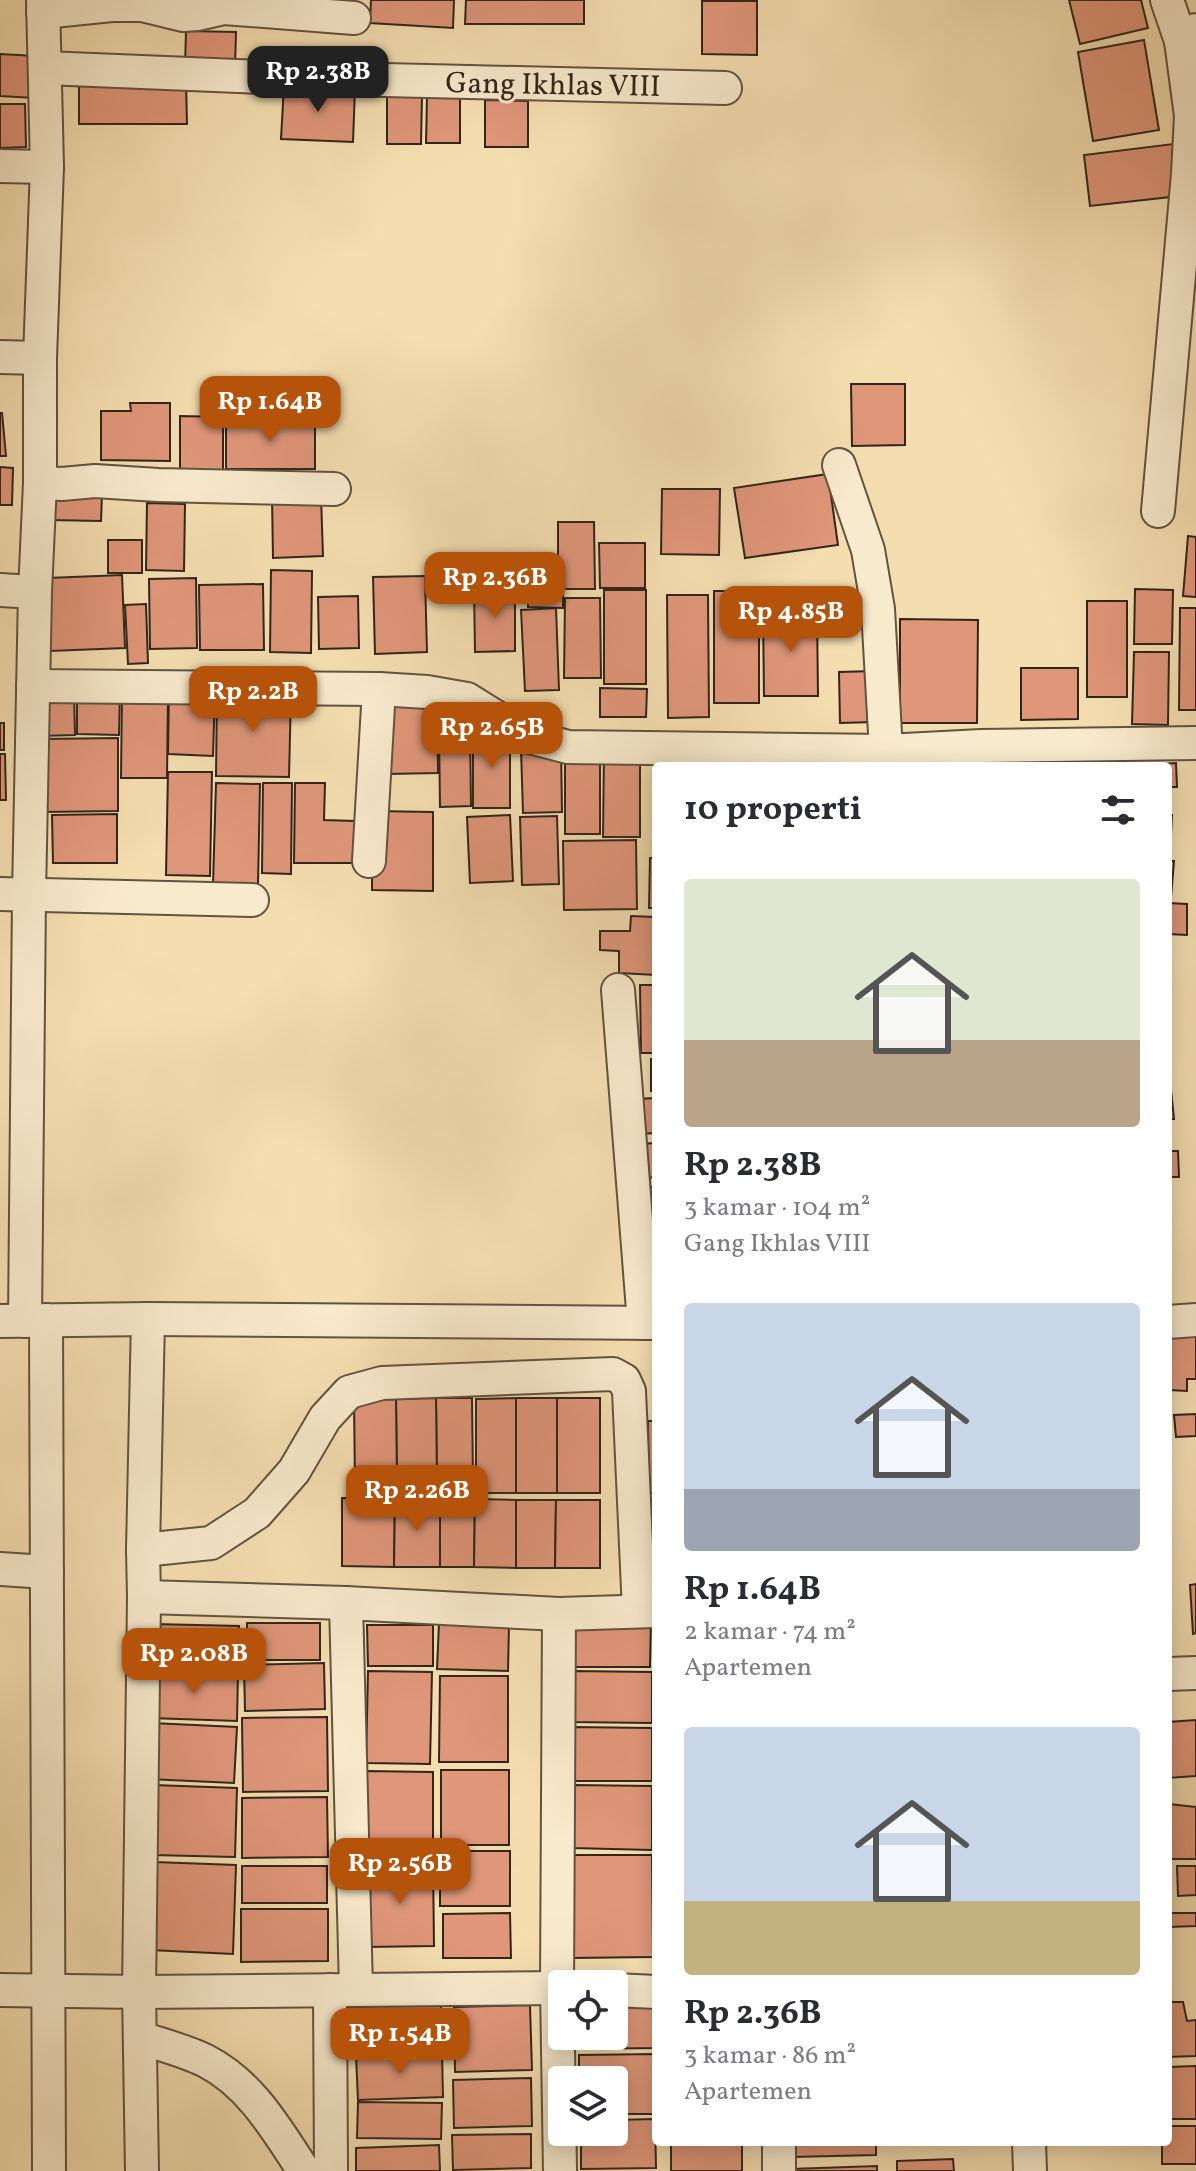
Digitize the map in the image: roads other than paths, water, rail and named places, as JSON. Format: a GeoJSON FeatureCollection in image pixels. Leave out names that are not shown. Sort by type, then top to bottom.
{"type":"FeatureCollection","features":[{"type":"Feature","properties":{"kind":"street"},"geometry":{"type":"LineString","coordinates":[[1158,511],[1191,116],[1189,35],[1167,0]]}},
{"type":"Feature","properties":{"kind":"street"},"geometry":{"type":"LineString","coordinates":[[49,2171],[47,1572],[24,1321],[13,1036],[14,894],[33,686],[40,483],[40,358],[47,167],[43,6],[142,5],[183,15],[224,8],[354,18]]}},
{"type":"Feature","properties":{"kind":"street","name":"Gang Ikhlas VIII"},"geometry":{"type":"LineString","coordinates":[[45,68],[260,77],[725,88]]}},
{"type":"Feature","properties":{"kind":"street"},"geometry":{"type":"LineString","coordinates":[[0,166],[47,167]]}},
{"type":"Feature","properties":{"kind":"street"},"geometry":{"type":"LineString","coordinates":[[0,357],[40,358]]}},
{"type":"Feature","properties":{"kind":"street"},"geometry":{"type":"LineString","coordinates":[[839,465],[868,550],[878,609],[886,751]]}},
{"type":"Feature","properties":{"kind":"street"},"geometry":{"type":"LineString","coordinates":[[40,483],[95,481],[334,489]]}},
{"type":"Feature","properties":{"kind":"street"},"geometry":{"type":"LineString","coordinates":[[0,590],[35,592]]}},
{"type":"Feature","properties":{"kind":"street"},"geometry":{"type":"LineString","coordinates":[[33,686],[427,692],[467,699],[526,736],[568,747],[886,751],[981,756],[1196,743]]}},
{"type":"Feature","properties":{"kind":"street"},"geometry":{"type":"LineString","coordinates":[[369,861],[379,689]]}},
{"type":"Feature","properties":{"kind":"street"},"geometry":{"type":"LineString","coordinates":[[14,894],[252,900]]}},
{"type":"Feature","properties":{"kind":"street"},"geometry":{"type":"LineString","coordinates":[[24,1321],[650,1323],[618,990]]}},
{"type":"Feature","properties":{"kind":"street"},"geometry":{"type":"LineString","coordinates":[[142,2171],[139,1992],[148,1319]]}},
{"type":"Feature","properties":{"kind":"street"},"geometry":{"type":"LineString","coordinates":[[1172,1322],[1196,1320]]}},
{"type":"Feature","properties":{"kind":"street"},"geometry":{"type":"LineString","coordinates":[[143,1550],[211,1543],[257,1513],[294,1471],[325,1418],[349,1392],[382,1383],[613,1374],[624,1380],[629,1391],[648,1611],[559,1614],[144,1597]]}},
{"type":"Feature","properties":{"kind":"street"},"geometry":{"type":"LineString","coordinates":[[0,1569],[47,1572]]}},
{"type":"Feature","properties":{"kind":"street"},"geometry":{"type":"LineString","coordinates":[[331,2171],[343,1989],[346,1603]]}},
{"type":"Feature","properties":{"kind":"street"},"geometry":{"type":"LineString","coordinates":[[559,1614],[559,1970]]}},
{"type":"Feature","properties":{"kind":"street"},"geometry":{"type":"LineString","coordinates":[[1172,1674],[1196,1673]]}},
{"type":"Feature","properties":{"kind":"street"},"geometry":{"type":"LineString","coordinates":[[0,1990],[139,1992],[548,1988]]}},
{"type":"Feature","properties":{"kind":"street"},"geometry":{"type":"LineString","coordinates":[[628,1991],[652,1992]]}},
{"type":"Feature","properties":{"kind":"street"},"geometry":{"type":"LineString","coordinates":[[141,2038],[205,2060],[237,2081],[257,2101],[304,2171]]}},
{"type":"Feature","properties":{"kind":"street"},"geometry":{"type":"LineString","coordinates":[[559,2050],[560,2171]]}},
{"type":"Feature","properties":{"kind":"street"},"geometry":{"type":"LineString","coordinates":[[779,2146],[779,2171]]}},
{"type":"Feature","properties":{"kind":"street"},"geometry":{"type":"LineString","coordinates":[[1029,2146],[1030,2171]]}}]}
